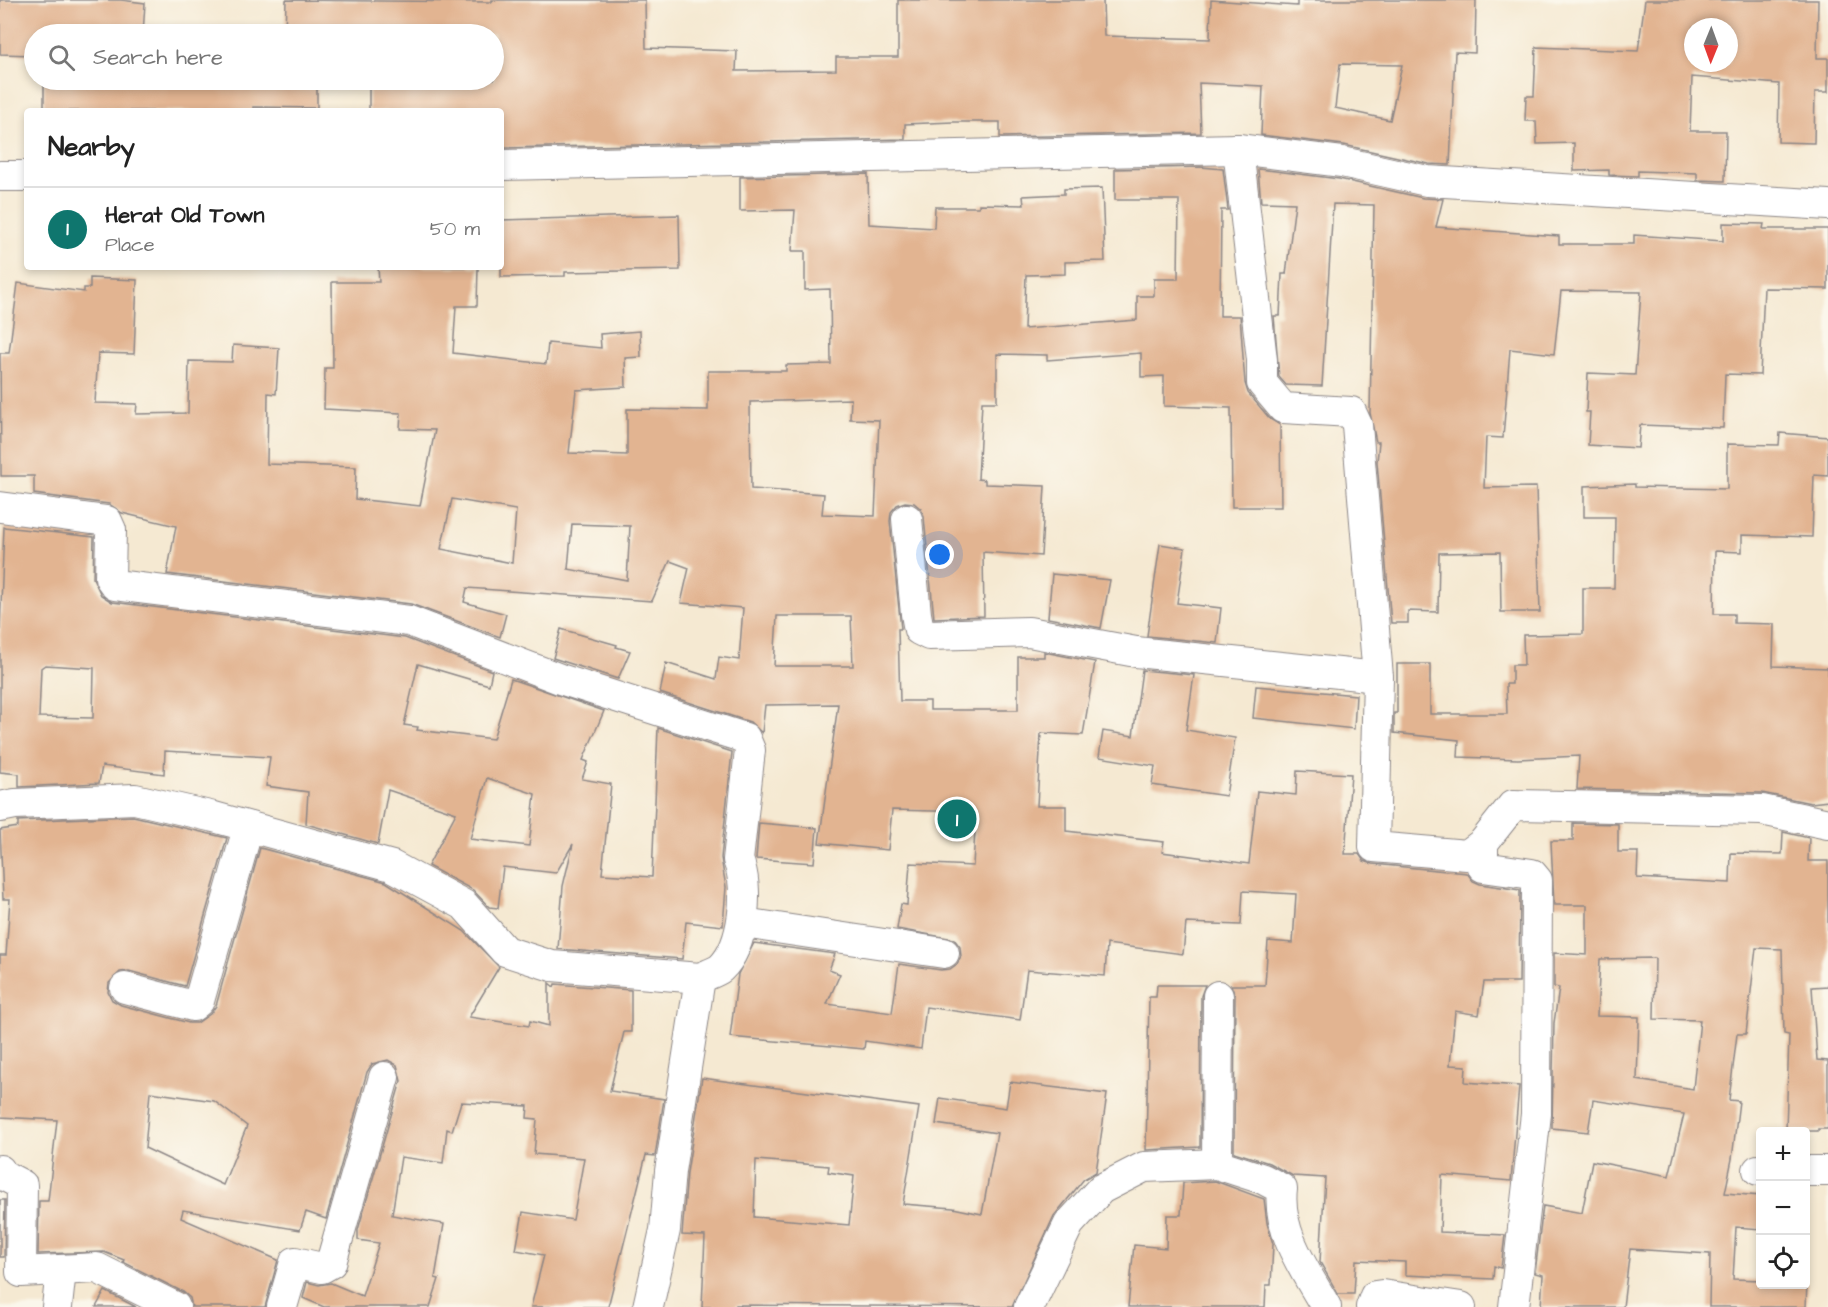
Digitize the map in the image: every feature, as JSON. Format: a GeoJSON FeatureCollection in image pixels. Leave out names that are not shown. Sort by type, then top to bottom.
{"type":"FeatureCollection","features":[{"type":"Feature","properties":{"kind":"street"},"geometry":{"type":"LineString","coordinates":[[504,165],[1238,149],[1341,162],[1427,181],[1828,205]]}},
{"type":"Feature","properties":{"kind":"street"},"geometry":{"type":"LineString","coordinates":[[1238,149],[1262,360],[1262,383],[1283,408],[1351,412],[1357,425],[1378,677],[1374,847],[1467,855],[1483,843],[1513,806],[1762,810],[1828,824]]}},
{"type":"Feature","properties":{"kind":"street"},"geometry":{"type":"LineString","coordinates":[[0,176],[24,176]]}},
{"type":"Feature","properties":{"kind":"street"},"geometry":{"type":"LineString","coordinates":[[0,507],[107,521],[111,530],[110,578],[115,585],[409,621],[560,679],[745,738],[750,750],[738,860],[742,869],[743,922],[732,950],[721,969],[700,978],[552,966],[505,951],[464,905],[392,866],[135,799],[15,804],[0,807]]}},
{"type":"Feature","properties":{"kind":"street"},"geometry":{"type":"LineString","coordinates":[[907,519],[916,614],[919,630],[928,635],[1029,632],[1136,652],[1378,677]]}},
{"type":"Feature","properties":{"kind":"street"},"geometry":{"type":"LineString","coordinates":[[125,988],[193,1006],[199,1001],[248,828]]}},
{"type":"Feature","properties":{"kind":"street"},"geometry":{"type":"LineString","coordinates":[[1483,843],[1483,867],[1532,874],[1537,880],[1536,1114],[1514,1307]]}},
{"type":"Feature","properties":{"kind":"street"},"geometry":{"type":"LineString","coordinates":[[743,922],[944,953]]}},
{"type":"Feature","properties":{"kind":"street"},"geometry":{"type":"LineString","coordinates":[[648,1307],[665,1230],[670,1171],[700,978]]}},
{"type":"Feature","properties":{"kind":"street"},"geometry":{"type":"LineString","coordinates":[[1217,1164],[1218,996]]}},
{"type":"Feature","properties":{"kind":"street"},"geometry":{"type":"LineString","coordinates":[[282,1307],[295,1262],[322,1268],[331,1263],[384,1077]]}},
{"type":"Feature","properties":{"kind":"street"},"geometry":{"type":"LineString","coordinates":[[1029,1307],[1069,1224],[1101,1189],[1144,1167],[1217,1164],[1263,1179],[1282,1189],[1280,1200],[1290,1246],[1304,1266],[1326,1307]]}},
{"type":"Feature","properties":{"kind":"street"},"geometry":{"type":"LineString","coordinates":[[0,1170],[1,1174],[22,1185],[21,1272],[97,1268],[175,1307]]}},
{"type":"Feature","properties":{"kind":"street"},"geometry":{"type":"LineString","coordinates":[[1810,1171],[1828,1171]]}},
{"type":"Feature","properties":{"kind":"street"},"geometry":{"type":"LineString","coordinates":[[57,1307],[61,1270]]}},
{"type":"Feature","properties":{"kind":"street"},"geometry":{"type":"LineString","coordinates":[[1371,1307],[1375,1296],[1382,1295],[1461,1307]]}},
{"type":"Feature","properties":{"kind":"building"},"geometry":{"type":"Polygon","coordinates":[[[0,0],[121,0],[145,3],[144,24],[24,24],[24,55],[0,54],[0,0]]]}},
{"type":"Feature","properties":{"kind":"building"},"geometry":{"type":"Polygon","coordinates":[[[286,0],[492,2],[492,0],[645,0],[646,48],[737,51],[736,71],[836,70],[836,57],[898,57],[898,0],[1103,0],[1104,36],[1210,39],[1211,0],[1297,6],[1297,0],[1476,0],[1475,53],[1455,52],[1450,165],[1429,164],[1344,145],[1261,135],[1263,86],[1199,83],[1201,133],[1000,137],[1000,122],[953,122],[905,124],[905,139],[504,148],[504,108],[369,108],[369,90],[504,90],[504,24],[285,24],[286,0]],[[1340,64],[1335,108],[1390,120],[1402,65],[1340,64]]]}},
{"type":"Feature","properties":{"kind":"building"},"geometry":{"type":"Polygon","coordinates":[[[1645,0],[1818,0],[1817,58],[1828,58],[1828,92],[1815,92],[1814,143],[1778,142],[1779,84],[1692,77],[1690,131],[1726,131],[1725,181],[1697,180],[1697,173],[1638,171],[1638,176],[1609,175],[1609,170],[1574,171],[1574,143],[1537,144],[1536,121],[1525,121],[1526,96],[1534,96],[1536,47],[1638,51],[1645,0]]]}},
{"type":"Feature","properties":{"kind":"building"},"geometry":{"type":"Polygon","coordinates":[[[44,90],[317,90],[317,108],[44,108],[44,90]]]}},
{"type":"Feature","properties":{"kind":"building"},"geometry":{"type":"Polygon","coordinates":[[[1201,167],[1223,169],[1228,210],[1221,210],[1220,316],[1240,316],[1245,383],[1248,393],[1270,419],[1280,425],[1281,507],[1232,507],[1231,408],[1164,406],[1164,376],[1141,377],[1141,353],[1047,360],[1047,355],[997,354],[997,402],[982,402],[978,479],[985,480],[985,484],[1045,486],[1041,556],[983,552],[984,616],[934,618],[924,517],[921,509],[914,503],[905,502],[897,505],[891,512],[890,521],[901,629],[898,629],[900,701],[930,701],[930,710],[1018,710],[1018,657],[1044,657],[1044,652],[1095,662],[1083,735],[1041,733],[1037,806],[1066,806],[1066,831],[1164,842],[1162,852],[1249,864],[1257,791],[1296,795],[1297,771],[1351,774],[1345,854],[1359,854],[1364,861],[1373,864],[1467,873],[1473,881],[1480,884],[1520,890],[1519,982],[1484,982],[1479,1015],[1455,1011],[1450,1065],[1466,1066],[1465,1082],[1519,1086],[1511,1181],[1442,1175],[1440,1232],[1505,1235],[1501,1268],[1494,1266],[1493,1279],[1405,1275],[1405,1262],[1356,1260],[1354,1294],[1338,1294],[1320,1262],[1325,1178],[1293,1176],[1269,1163],[1234,1152],[1235,996],[1231,985],[1265,985],[1268,941],[1293,943],[1296,894],[1243,891],[1241,925],[1186,923],[1183,954],[1107,944],[1105,976],[1027,970],[1020,1020],[926,1007],[921,1049],[865,1041],[864,1049],[730,1037],[738,974],[754,943],[835,954],[829,970],[840,974],[827,1004],[892,1013],[899,964],[941,970],[950,969],[957,964],[961,956],[960,947],[954,939],[897,929],[901,904],[907,905],[910,863],[973,866],[976,812],[892,810],[888,850],[819,843],[838,704],[765,705],[762,733],[750,722],[660,693],[666,663],[716,679],[719,657],[739,660],[743,608],[681,603],[689,568],[670,561],[652,601],[467,588],[464,602],[506,614],[500,637],[411,604],[167,574],[176,526],[122,513],[109,504],[34,494],[34,476],[1,476],[0,353],[9,353],[18,283],[84,292],[84,288],[90,288],[90,278],[137,280],[134,354],[98,353],[95,403],[137,404],[136,414],[188,413],[189,361],[232,362],[233,345],[279,348],[276,394],[268,393],[267,464],[356,467],[355,499],[420,506],[435,430],[400,429],[401,413],[324,409],[325,368],[333,368],[332,282],[379,282],[378,270],[478,270],[477,306],[456,306],[453,353],[546,364],[548,343],[601,348],[600,334],[640,331],[641,357],[625,358],[626,387],[576,390],[569,453],[627,455],[627,409],[708,410],[708,371],[786,371],[786,365],[831,364],[830,289],[805,290],[805,251],[792,251],[795,210],[740,211],[740,177],[868,174],[869,224],[934,228],[935,207],[979,207],[979,204],[1024,205],[1023,196],[1064,194],[1064,189],[1102,188],[1105,261],[1065,262],[1065,274],[1026,275],[1024,329],[1137,320],[1137,296],[1154,296],[1154,279],[1178,279],[1179,200],[1115,200],[1115,169],[1201,167]],[[851,399],[750,402],[751,489],[824,494],[822,514],[875,516],[879,420],[850,419],[851,399]],[[452,499],[441,549],[512,563],[516,510],[452,499]],[[572,524],[568,569],[627,580],[630,526],[572,524]],[[777,616],[774,666],[853,666],[851,616],[777,616]]]}},
{"type":"Feature","properties":{"kind":"building"},"geometry":{"type":"Polygon","coordinates":[[[1258,169],[1339,179],[1423,198],[1443,199],[1436,227],[1559,236],[1559,244],[1634,244],[1634,235],[1723,241],[1723,223],[1764,224],[1763,229],[1828,229],[1828,289],[1764,288],[1760,375],[1725,374],[1723,428],[1640,425],[1638,448],[1588,445],[1590,412],[1586,412],[1588,373],[1635,375],[1641,292],[1561,291],[1554,354],[1510,349],[1503,438],[1486,437],[1484,488],[1536,487],[1540,612],[1501,612],[1500,552],[1439,553],[1438,612],[1408,611],[1408,623],[1391,623],[1377,462],[1379,442],[1376,442],[1370,413],[1374,205],[1333,204],[1322,386],[1286,385],[1279,377],[1274,316],[1280,316],[1282,274],[1286,274],[1295,203],[1261,202],[1258,169]]]}},
{"type":"Feature","properties":{"kind":"building"},"geometry":{"type":"Polygon","coordinates":[[[679,215],[680,270],[565,272],[565,276],[501,277],[501,270],[504,270],[504,220],[679,215]]]}},
{"type":"Feature","properties":{"kind":"building"},"geometry":{"type":"Polygon","coordinates":[[[1780,433],[1828,437],[1828,476],[1814,475],[1812,537],[1742,535],[1742,552],[1715,551],[1714,614],[1734,614],[1734,623],[1774,624],[1773,666],[1828,668],[1828,801],[1811,803],[1762,793],[1577,789],[1579,756],[1518,759],[1458,757],[1459,740],[1394,733],[1394,713],[1397,713],[1397,664],[1430,664],[1430,714],[1507,714],[1506,684],[1512,684],[1512,665],[1524,665],[1523,635],[1583,634],[1583,588],[1614,588],[1615,517],[1584,517],[1584,486],[1635,484],[1635,487],[1727,489],[1727,444],[1779,445],[1780,433]]]}},
{"type":"Feature","properties":{"kind":"building"},"geometry":{"type":"Polygon","coordinates":[[[4,527],[94,537],[93,578],[101,595],[112,602],[405,638],[492,671],[489,685],[418,664],[404,725],[418,727],[417,730],[493,739],[511,679],[604,711],[583,760],[588,762],[582,779],[611,784],[602,874],[652,877],[658,728],[732,752],[721,858],[726,887],[723,926],[686,922],[682,959],[558,949],[563,886],[573,844],[556,873],[503,867],[498,908],[489,907],[473,890],[428,866],[456,813],[388,790],[378,844],[306,824],[308,792],[266,786],[270,757],[165,751],[164,774],[102,766],[99,783],[19,787],[19,774],[0,772],[0,630],[4,527]],[[45,665],[41,668],[39,717],[93,718],[94,668],[45,665]],[[487,778],[470,839],[529,846],[535,794],[487,778]]]}},
{"type":"Feature","properties":{"kind":"building"},"geometry":{"type":"Polygon","coordinates":[[[1160,544],[1185,548],[1177,603],[1221,608],[1217,643],[1147,636],[1160,544]]]}},
{"type":"Feature","properties":{"kind":"building"},"geometry":{"type":"Polygon","coordinates":[[[1052,574],[1110,580],[1101,628],[1048,618],[1052,574]]]}},
{"type":"Feature","properties":{"kind":"building"},"geometry":{"type":"Polygon","coordinates":[[[561,629],[630,651],[618,679],[553,658],[561,629]]]}},
{"type":"Feature","properties":{"kind":"building"},"geometry":{"type":"Polygon","coordinates":[[[1142,670],[1194,675],[1186,730],[1235,738],[1226,796],[1152,785],[1155,766],[1099,757],[1103,731],[1133,736],[1142,670]]]}},
{"type":"Feature","properties":{"kind":"building"},"geometry":{"type":"Polygon","coordinates":[[[1256,686],[1356,695],[1354,729],[1253,718],[1256,686]]]}},
{"type":"Feature","properties":{"kind":"building"},"geometry":{"type":"Polygon","coordinates":[[[133,816],[227,838],[185,986],[129,971],[120,972],[109,983],[108,992],[112,1000],[121,1005],[189,1023],[197,1023],[210,1014],[216,1006],[260,848],[386,882],[464,931],[499,967],[469,1017],[529,1026],[530,1021],[549,1026],[549,983],[554,987],[555,984],[631,990],[631,1032],[624,1032],[610,1091],[664,1099],[655,1156],[646,1155],[608,1307],[531,1307],[544,1255],[516,1250],[523,1212],[573,1220],[584,1158],[534,1154],[537,1119],[527,1118],[528,1106],[461,1102],[452,1131],[447,1129],[443,1163],[401,1157],[392,1215],[444,1224],[435,1278],[439,1279],[430,1307],[324,1307],[303,1298],[307,1282],[319,1285],[331,1283],[362,1296],[379,1243],[358,1240],[358,1230],[401,1081],[397,1065],[388,1060],[372,1064],[367,1072],[326,1219],[306,1212],[300,1230],[183,1210],[181,1218],[278,1260],[265,1307],[192,1307],[190,1298],[183,1292],[123,1262],[124,1260],[104,1252],[38,1254],[39,1201],[48,1201],[57,1120],[0,1117],[0,955],[6,955],[10,899],[3,899],[0,830],[18,827],[18,821],[133,816]],[[150,1092],[145,1148],[223,1185],[247,1126],[214,1101],[150,1092]]]}},
{"type":"Feature","properties":{"kind":"building"},"geometry":{"type":"Polygon","coordinates":[[[759,823],[817,828],[814,863],[756,859],[759,823]]]}},
{"type":"Feature","properties":{"kind":"building"},"geometry":{"type":"Polygon","coordinates":[[[1573,823],[1618,824],[1618,852],[1638,852],[1637,878],[1730,883],[1731,853],[1782,854],[1783,832],[1809,838],[1808,861],[1828,861],[1828,986],[1812,987],[1817,1060],[1828,1061],[1828,1129],[1810,1131],[1810,1127],[1786,1127],[1789,1035],[1784,1034],[1782,949],[1756,948],[1746,1034],[1737,1034],[1729,1100],[1739,1101],[1732,1159],[1725,1193],[1756,1196],[1756,1229],[1736,1227],[1733,1279],[1756,1280],[1756,1289],[1807,1289],[1806,1307],[1709,1307],[1710,1254],[1630,1249],[1623,1307],[1541,1307],[1543,1275],[1535,1273],[1543,1206],[1582,1213],[1592,1161],[1669,1176],[1684,1114],[1593,1100],[1588,1132],[1552,1128],[1554,1023],[1559,988],[1554,987],[1554,953],[1587,955],[1587,905],[1554,905],[1551,841],[1573,841],[1573,823]],[[1655,958],[1600,959],[1597,1016],[1639,1017],[1637,1080],[1693,1089],[1700,1020],[1654,1019],[1655,958]]]}},
{"type":"Feature","properties":{"kind":"building"},"geometry":{"type":"Polygon","coordinates":[[[1157,985],[1205,985],[1201,996],[1200,1147],[1146,1150],[1149,997],[1156,997],[1157,985]]]}},
{"type":"Feature","properties":{"kind":"building"},"geometry":{"type":"Polygon","coordinates":[[[702,1078],[919,1107],[903,1204],[953,1208],[982,1214],[997,1133],[936,1124],[940,1098],[1006,1108],[1010,1082],[1107,1094],[1096,1172],[1084,1179],[1054,1216],[1012,1307],[736,1305],[736,1307],[702,1307],[705,1236],[682,1235],[687,1173],[702,1078]],[[756,1160],[754,1217],[849,1225],[854,1176],[828,1172],[829,1166],[756,1160]]]}},
{"type":"Feature","properties":{"kind":"building"},"geometry":{"type":"Polygon","coordinates":[[[1215,1181],[1264,1199],[1273,1244],[1271,1285],[1266,1285],[1265,1307],[1128,1307],[1134,1245],[1166,1248],[1167,1215],[1181,1215],[1183,1183],[1215,1181]]]}},
{"type":"Feature","properties":{"kind":"building"},"geometry":{"type":"Polygon","coordinates":[[[0,1200],[5,1200],[4,1257],[0,1257],[0,1200]]]}},
{"type":"Feature","properties":{"kind":"building"},"geometry":{"type":"Polygon","coordinates":[[[105,1291],[136,1307],[96,1307],[105,1291]]]}},
{"type":"Feature","properties":{"kind":"place","name":"Herat Old Town"},"geometry":{"type":"Point","coordinates":[957,819]}}]}
